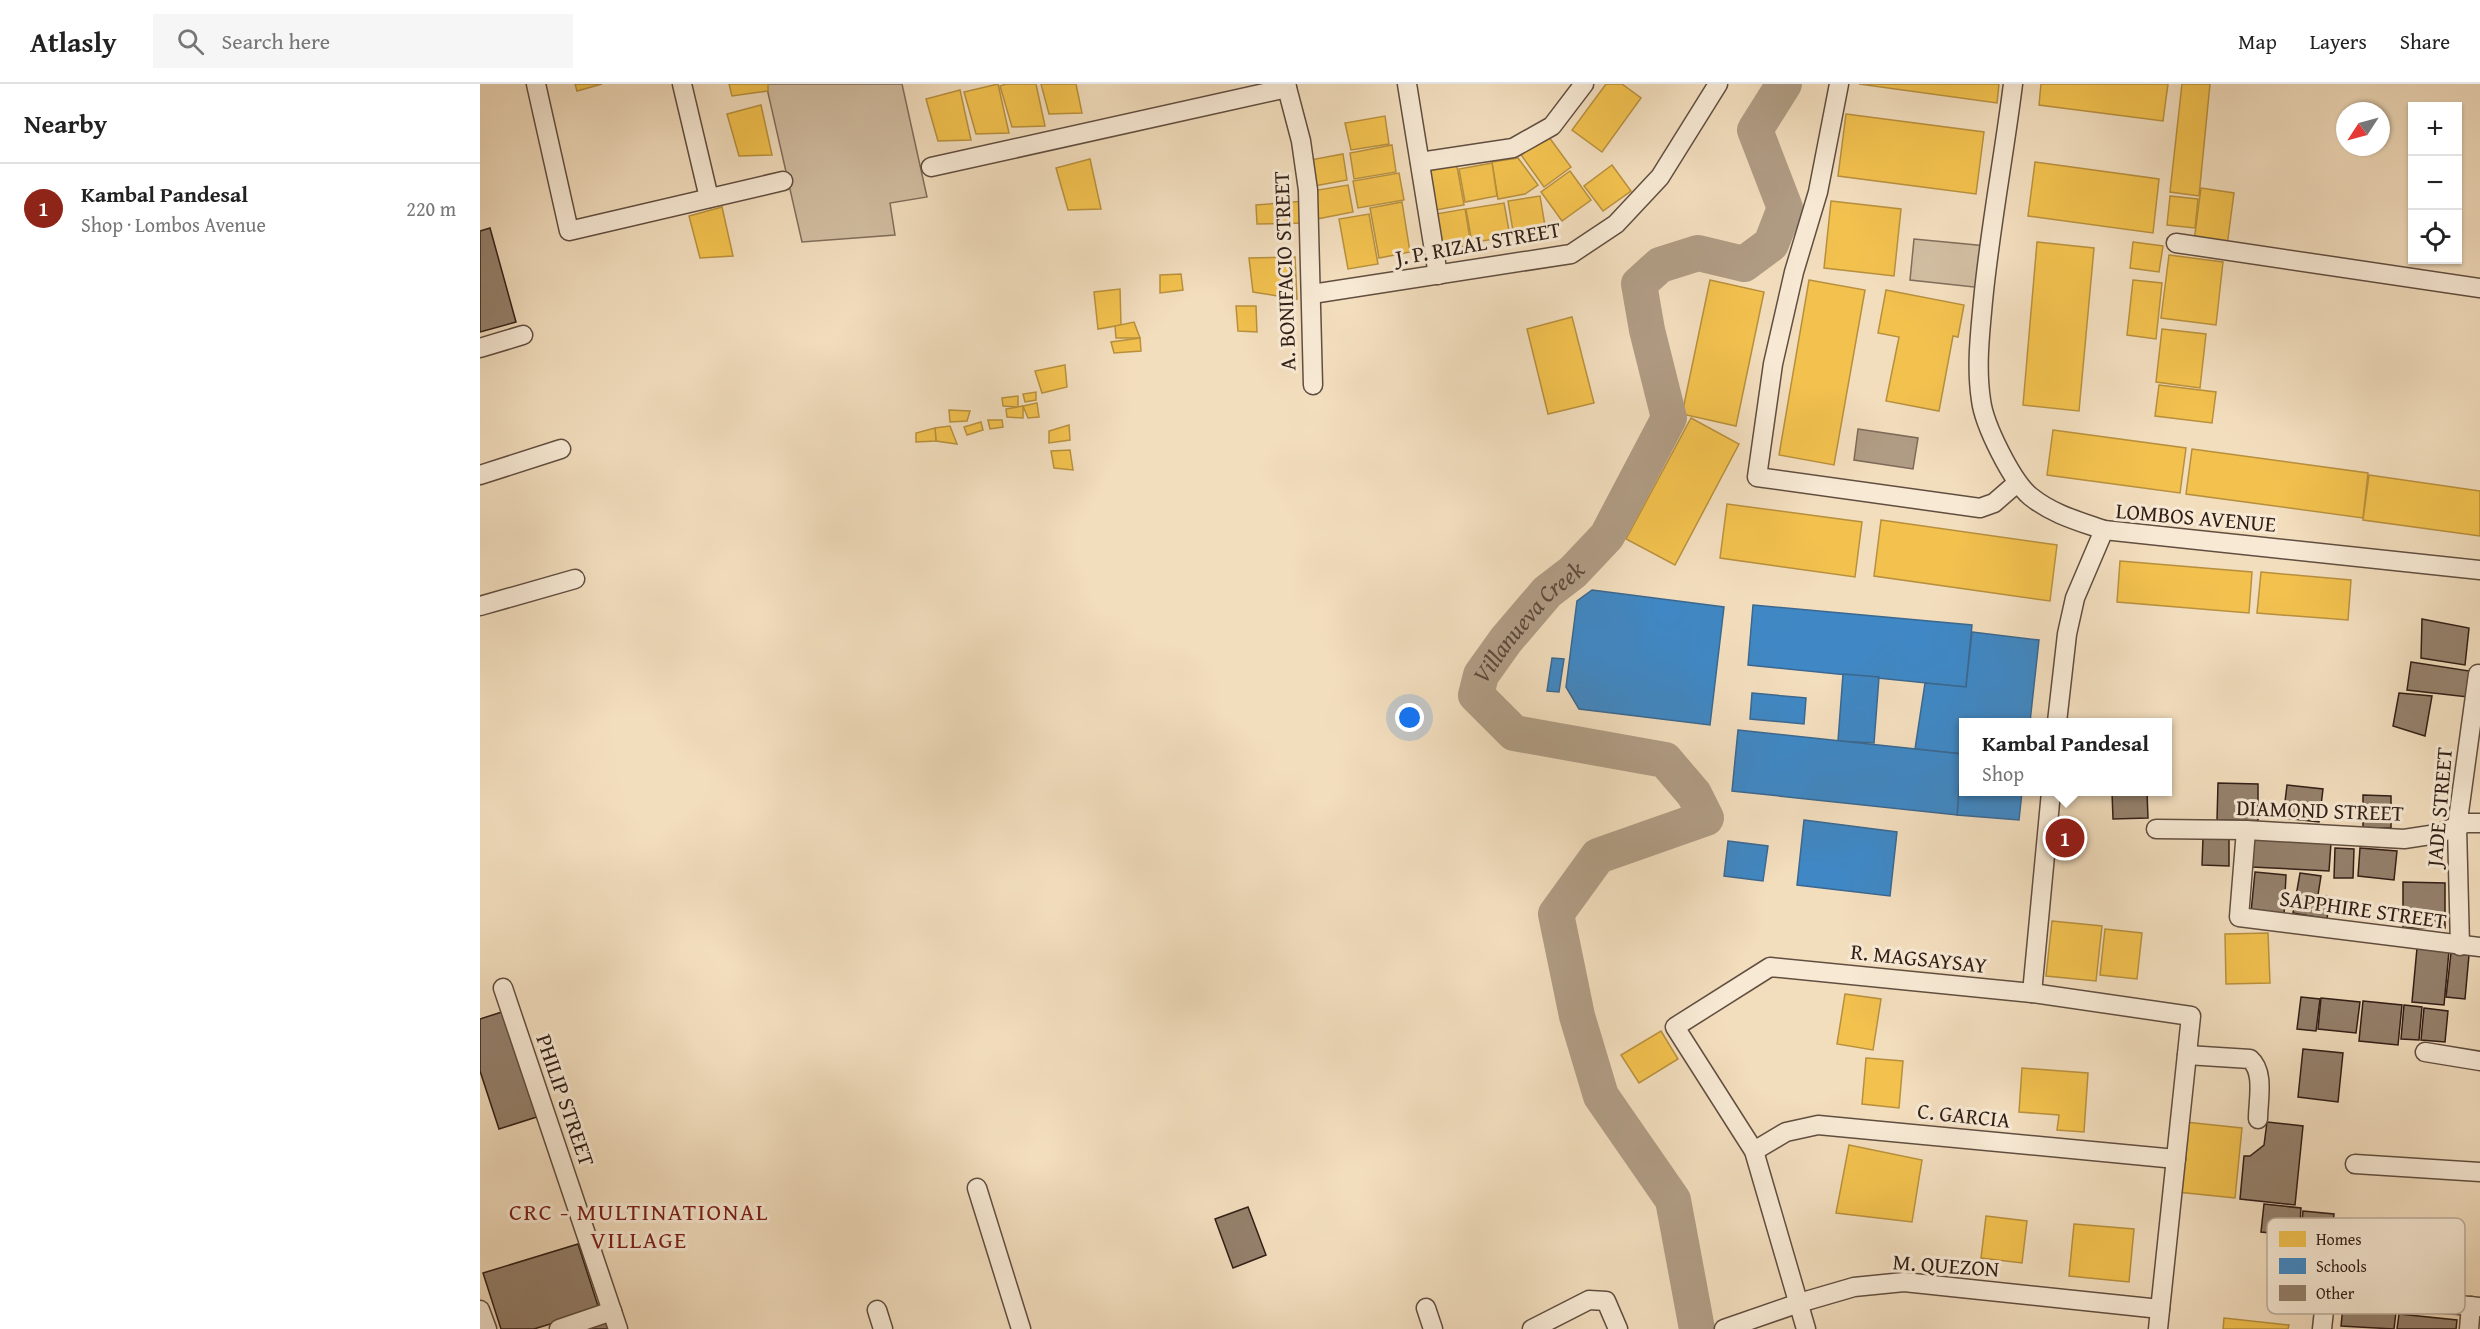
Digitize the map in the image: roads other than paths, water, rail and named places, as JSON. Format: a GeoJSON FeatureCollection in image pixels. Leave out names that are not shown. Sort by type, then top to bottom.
{"type":"FeatureCollection","features":[{"type":"Feature","properties":{"kind":"street"},"geometry":{"type":"LineString","coordinates":[[536,84],[569,231],[783,181]]}},
{"type":"Feature","properties":{"kind":"street"},"geometry":{"type":"LineString","coordinates":[[682,84],[709,198]]}},
{"type":"Feature","properties":{"kind":"street"},"geometry":{"type":"LineString","coordinates":[[1407,84],[1438,275]]}},
{"type":"Feature","properties":{"kind":"street"},"geometry":{"type":"LineString","coordinates":[[1420,162],[1513,147],[1552,126],[1584,84]]}},
{"type":"Feature","properties":{"kind":"street","name":"J. P. RIZAL STREET"},"geometry":{"type":"LineString","coordinates":[[1312,294],[1571,254],[1616,224],[1660,177],[1718,84]]}},
{"type":"Feature","properties":{"kind":"street"},"geometry":{"type":"LineString","coordinates":[[1839,84],[1818,192],[1794,272],[1773,364],[1757,477],[1980,508],[1994,503],[2017,483]]}},
{"type":"Feature","properties":{"kind":"street"},"geometry":{"type":"LineString","coordinates":[[2013,84],[1992,212],[1978,356],[1981,403],[2004,460],[2017,483],[2052,512],[2104,530]]}},
{"type":"Feature","properties":{"kind":"street"},"geometry":{"type":"LineString","coordinates":[[932,167],[1287,86]]}},
{"type":"Feature","properties":{"kind":"street","name":"A. BONIFACIO STREET"},"geometry":{"type":"LineString","coordinates":[[1287,86],[1301,141],[1308,190],[1313,385]]}},
{"type":"Feature","properties":{"kind":"street"},"geometry":{"type":"LineString","coordinates":[[2176,243],[2480,288]]}},
{"type":"Feature","properties":{"kind":"street"},"geometry":{"type":"LineString","coordinates":[[480,348],[523,335]]}},
{"type":"Feature","properties":{"kind":"street"},"geometry":{"type":"LineString","coordinates":[[480,475],[561,449]]}},
{"type":"Feature","properties":{"kind":"street","name":"LOMBOS AVENUE"},"geometry":{"type":"LineString","coordinates":[[2058,718],[2067,634],[2075,598],[2104,530],[2480,570]]}},
{"type":"Feature","properties":{"kind":"street"},"geometry":{"type":"LineString","coordinates":[[480,606],[575,579]]}},
{"type":"Feature","properties":{"kind":"street","name":"JADE STREET"},"geometry":{"type":"LineString","coordinates":[[2460,946],[2457,827],[2478,674]]}},
{"type":"Feature","properties":{"kind":"street"},"geometry":{"type":"LineString","coordinates":[[2032,993],[2051,796]]}},
{"type":"Feature","properties":{"kind":"street","name":"DIAMOND STREET"},"geometry":{"type":"LineString","coordinates":[[2156,829],[2246,830],[2404,839],[2437,834],[2466,823],[2480,823]]}},
{"type":"Feature","properties":{"kind":"street","name":"SAPPHIRE STREET"},"geometry":{"type":"LineString","coordinates":[[2246,830],[2239,916],[2480,947]]}},
{"type":"Feature","properties":{"kind":"street","name":"R. MAGSAYSAY"},"geometry":{"type":"LineString","coordinates":[[1806,1329],[1754,1151],[1675,1027],[1770,967],[2032,993],[2191,1016],[2158,1329]]}},
{"type":"Feature","properties":{"kind":"street","name":"PHILIP STREET"},"geometry":{"type":"LineString","coordinates":[[503,988],[618,1329]]}},
{"type":"Feature","properties":{"kind":"street"},"geometry":{"type":"LineString","coordinates":[[2425,1052],[2480,1061]]}},
{"type":"Feature","properties":{"kind":"street"},"geometry":{"type":"LineString","coordinates":[[2187,1055],[2250,1059],[2254,1062],[2258,1067],[2259,1079],[2258,1119]]}},
{"type":"Feature","properties":{"kind":"street","name":"C. GARCIA"},"geometry":{"type":"LineString","coordinates":[[1754,1151],[1786,1132],[1818,1125],[2176,1159]]}},
{"type":"Feature","properties":{"kind":"street"},"geometry":{"type":"LineString","coordinates":[[2355,1164],[2480,1172]]}},
{"type":"Feature","properties":{"kind":"street"},"geometry":{"type":"LineString","coordinates":[[977,1188],[1021,1329]]}},
{"type":"Feature","properties":{"kind":"street","name":"M. QUEZON"},"geometry":{"type":"LineString","coordinates":[[1729,1327],[1854,1287],[1904,1282],[2160,1309]]}},
{"type":"Feature","properties":{"kind":"street"},"geometry":{"type":"LineString","coordinates":[[1532,1329],[1589,1300],[1598,1299],[1606,1301],[1618,1329]]}},
{"type":"Feature","properties":{"kind":"street"},"geometry":{"type":"LineString","coordinates":[[2469,1329],[2476,1306]]}},
{"type":"Feature","properties":{"kind":"street"},"geometry":{"type":"LineString","coordinates":[[1426,1308],[1433,1329]]}},
{"type":"Feature","properties":{"kind":"street"},"geometry":{"type":"LineString","coordinates":[[480,1310],[487,1329]]}},
{"type":"Feature","properties":{"kind":"street"},"geometry":{"type":"LineString","coordinates":[[877,1310],[883,1329]]}},
{"type":"Feature","properties":{"kind":"street"},"geometry":{"type":"LineString","coordinates":[[559,1329],[612,1311]]}},
{"type":"Feature","properties":{"kind":"street"},"geometry":{"type":"LineString","coordinates":[[2322,1329],[2324,1314]]}},
{"type":"Feature","properties":{"kind":"waterway","name":"Villanueva Creek"},"geometry":{"type":"LineString","coordinates":[[1697,1329],[1673,1200],[1601,1096],[1577,1016],[1556,914],[1598,856],[1706,818],[1694,794],[1665,760],[1514,733],[1476,695],[1481,675],[1506,640],[1547,592],[1573,572],[1607,536],[1669,418],[1647,330],[1639,284],[1660,265],[1698,253],[1744,264],[1771,244],[1785,208],[1755,130],[1784,84]]}},
{"type":"Feature","properties":{"kind":"place","name":"Kambal Pandesal"},"geometry":{"type":"Point","coordinates":[2065,838]}},
{"type":"Feature","properties":{"kind":"district","name":"CRC - MULTINATIONAL VILLAGE"},"geometry":{"type":"Point","coordinates":[639,1225]}}]}
